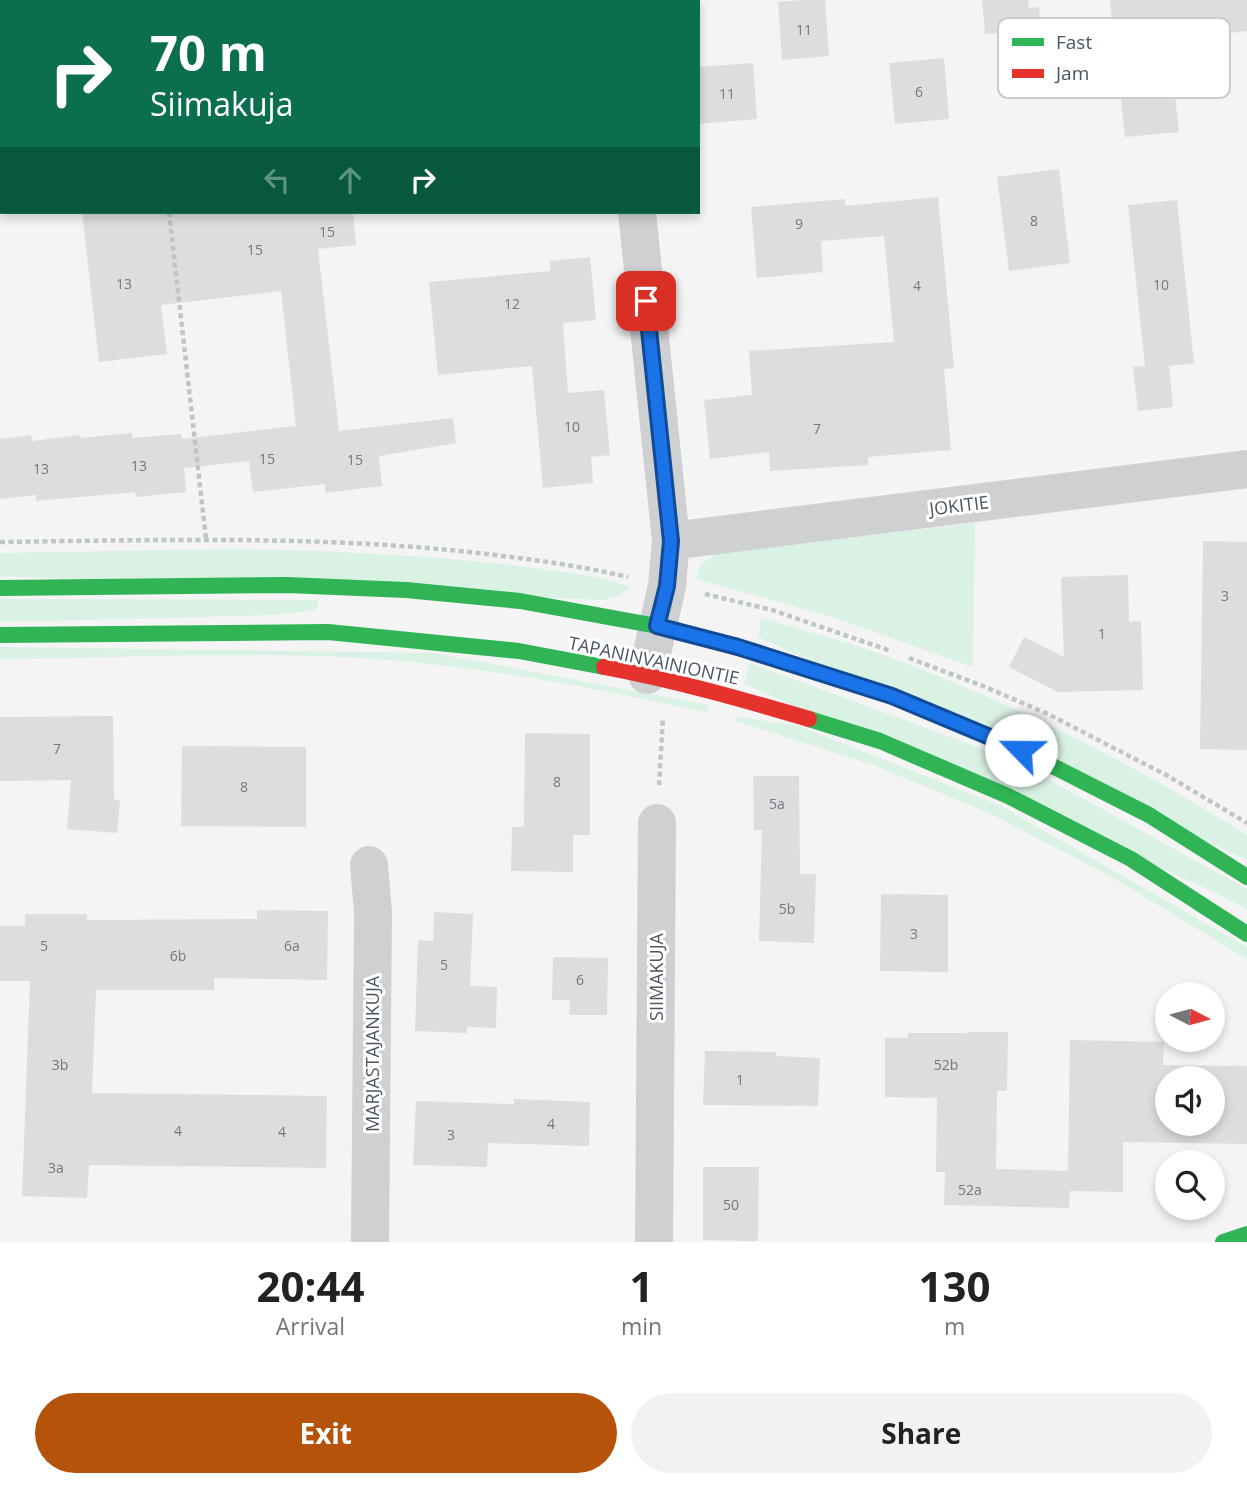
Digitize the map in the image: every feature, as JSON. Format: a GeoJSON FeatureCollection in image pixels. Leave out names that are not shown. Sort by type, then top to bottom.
{"type":"FeatureCollection","features":[{"type":"Feature","properties":{"kind":"main road","name":"TAPANINVAINIONTIE"},"geometry":{"type":"LineString","coordinates":[[0,588],[287,585],[406,590],[520,601],[657,626],[738,647],[892,696],[1021,750],[1149,816],[1247,877]]}},
{"type":"Feature","properties":{"kind":"main road","name":"TAPANINVAINIONTIE"},"geometry":{"type":"LineString","coordinates":[[0,635],[328,632],[519,651],[647,675],[726,694],[880,741],[970,779],[1131,859],[1247,934]]}},
{"type":"Feature","properties":{"kind":"main road"},"geometry":{"type":"LineString","coordinates":[[1223,1242],[1247,1234]]}},
{"type":"Feature","properties":{"kind":"street"},"geometry":{"type":"LineString","coordinates":[[637,214],[671,541],[667,586],[647,675]]}},
{"type":"Feature","properties":{"kind":"street","name":"JOKITIE"},"geometry":{"type":"LineString","coordinates":[[671,541],[1247,469]]}},
{"type":"Feature","properties":{"kind":"street","name":"SIIMAKUJA"},"geometry":{"type":"LineString","coordinates":[[654,1242],[657,824]]}},
{"type":"Feature","properties":{"kind":"street","name":"MARJASTAJANKUJA"},"geometry":{"type":"LineString","coordinates":[[369,865],[373,912],[370,1242]]}},
{"type":"Feature","properties":{"kind":"path"},"geometry":{"type":"LineString","coordinates":[[169,214],[206,539]]}},
{"type":"Feature","properties":{"kind":"path"},"geometry":{"type":"LineString","coordinates":[[657,824],[663,712]]}},
{"type":"Feature","properties":{"kind":"green space"},"geometry":{"type":"Polygon","coordinates":[[[975,523],[973,667],[832,617],[696,579],[700,565],[716,554],[975,523]]]}},
{"type":"Feature","properties":{"kind":"green space"},"geometry":{"type":"Polygon","coordinates":[[[234,549],[465,560],[587,576],[630,588],[605,600],[0,576],[0,553],[234,549]]]}},
{"type":"Feature","properties":{"kind":"green space"},"geometry":{"type":"Polygon","coordinates":[[[0,599],[318,600],[318,607],[315,610],[277,615],[0,622],[0,599]]]}},
{"type":"Feature","properties":{"kind":"green space"},"geometry":{"type":"Polygon","coordinates":[[[766,619],[884,655],[931,673],[1070,736],[1160,783],[1247,835],[1247,860],[758,637],[761,620],[766,619]]]}},
{"type":"Feature","properties":{"kind":"green space"},"geometry":{"type":"Polygon","coordinates":[[[0,647],[434,653],[709,705],[704,712],[513,675],[417,662],[320,656],[240,655],[0,659],[0,647]]]}},
{"type":"Feature","properties":{"kind":"green space"},"geometry":{"type":"Polygon","coordinates":[[[750,663],[1013,760],[1247,889],[1247,909],[1212,891],[744,684],[750,663]]]}},
{"type":"Feature","properties":{"kind":"green space"},"geometry":{"type":"Polygon","coordinates":[[[734,716],[798,726],[999,805],[1247,947],[1247,959],[1110,876],[991,814],[876,766],[736,721],[734,716]]]}},
{"type":"Feature","properties":{"kind":"building"},"geometry":{"type":"Polygon","coordinates":[[[825,0],[829,56],[782,60],[778,2],[825,0]]]}},
{"type":"Feature","properties":{"kind":"building"},"geometry":{"type":"Polygon","coordinates":[[[982,0],[1028,0],[1029,8],[1039,7],[1040,18],[998,18],[998,33],[985,34],[982,0]]]}},
{"type":"Feature","properties":{"kind":"building"},"geometry":{"type":"Polygon","coordinates":[[[1110,0],[1247,0],[1247,31],[1230,33],[1230,18],[1112,18],[1110,0]]]}},
{"type":"Feature","properties":{"kind":"building"},"geometry":{"type":"Polygon","coordinates":[[[944,58],[949,119],[895,124],[889,63],[944,58]]]}},
{"type":"Feature","properties":{"kind":"building"},"geometry":{"type":"Polygon","coordinates":[[[753,63],[757,119],[700,124],[700,67],[753,63]]]}},
{"type":"Feature","properties":{"kind":"building"},"geometry":{"type":"Polygon","coordinates":[[[1121,98],[1175,98],[1179,132],[1125,137],[1121,98]]]}},
{"type":"Feature","properties":{"kind":"building"},"geometry":{"type":"Polygon","coordinates":[[[1059,169],[1070,263],[1009,271],[997,177],[1059,169]]]}},
{"type":"Feature","properties":{"kind":"building"},"geometry":{"type":"Polygon","coordinates":[[[938,197],[954,368],[944,369],[951,450],[868,457],[868,465],[770,471],[769,452],[710,459],[704,400],[752,395],[749,351],[894,342],[884,236],[821,241],[823,272],[757,278],[751,207],[845,199],[845,206],[938,197]]]}},
{"type":"Feature","properties":{"kind":"building"},"geometry":{"type":"Polygon","coordinates":[[[1177,200],[1194,363],[1169,366],[1173,407],[1138,411],[1133,367],[1145,366],[1128,205],[1177,200]]]}},
{"type":"Feature","properties":{"kind":"building"},"geometry":{"type":"Polygon","coordinates":[[[82,214],[353,214],[356,245],[318,249],[339,431],[453,418],[456,443],[379,456],[382,486],[325,493],[325,484],[253,492],[249,461],[184,468],[186,492],[136,497],[135,492],[36,501],[36,495],[0,499],[0,439],[31,435],[32,441],[80,435],[80,438],[132,433],[132,438],[181,434],[182,439],[296,426],[281,291],[161,305],[167,354],[99,362],[82,214]]]}},
{"type":"Feature","properties":{"kind":"building"},"geometry":{"type":"Polygon","coordinates":[[[590,257],[596,320],[563,323],[568,393],[604,390],[610,455],[591,457],[593,483],[543,488],[532,366],[438,375],[429,282],[550,271],[550,261],[590,257]]]}},
{"type":"Feature","properties":{"kind":"building"},"geometry":{"type":"Polygon","coordinates":[[[1203,541],[1247,542],[1247,750],[1200,749],[1203,541]]]}},
{"type":"Feature","properties":{"kind":"building"},"geometry":{"type":"Polygon","coordinates":[[[1128,575],[1129,622],[1141,621],[1143,690],[1058,692],[1009,667],[1024,637],[1064,657],[1061,577],[1128,575]]]}},
{"type":"Feature","properties":{"kind":"building"},"geometry":{"type":"Polygon","coordinates":[[[113,716],[114,800],[120,800],[117,833],[67,829],[71,780],[0,781],[0,717],[113,716]]]}},
{"type":"Feature","properties":{"kind":"building"},"geometry":{"type":"Polygon","coordinates":[[[525,733],[590,734],[590,835],[573,835],[573,872],[511,871],[512,827],[524,827],[525,733]]]}},
{"type":"Feature","properties":{"kind":"building"},"geometry":{"type":"Polygon","coordinates":[[[182,746],[306,747],[306,827],[181,826],[182,746]]]}},
{"type":"Feature","properties":{"kind":"building"},"geometry":{"type":"Polygon","coordinates":[[[753,776],[799,776],[800,874],[816,874],[814,943],[759,941],[762,830],[754,830],[753,776]]]}},
{"type":"Feature","properties":{"kind":"building"},"geometry":{"type":"Polygon","coordinates":[[[881,894],[948,895],[948,972],[880,971],[881,894]]]}},
{"type":"Feature","properties":{"kind":"building"},"geometry":{"type":"Polygon","coordinates":[[[257,910],[328,911],[327,980],[214,978],[214,990],[96,990],[92,1093],[327,1096],[326,1168],[89,1165],[87,1198],[22,1196],[30,981],[0,981],[0,926],[25,926],[25,914],[87,914],[87,920],[257,919],[257,910]]]}},
{"type":"Feature","properties":{"kind":"building"},"geometry":{"type":"Polygon","coordinates":[[[434,912],[473,914],[470,986],[497,987],[496,1028],[467,1027],[467,1033],[415,1031],[418,940],[433,941],[434,912]]]}},
{"type":"Feature","properties":{"kind":"building"},"geometry":{"type":"Polygon","coordinates":[[[553,957],[608,958],[607,1015],[569,1015],[570,1000],[552,1000],[553,957]]]}},
{"type":"Feature","properties":{"kind":"building"},"geometry":{"type":"Polygon","coordinates":[[[1008,1032],[1007,1091],[997,1091],[996,1169],[1068,1171],[1070,1040],[1155,1042],[1155,1052],[1164,1052],[1163,1065],[1247,1066],[1247,1144],[1123,1142],[1123,1192],[1070,1191],[1069,1208],[944,1205],[945,1172],[936,1172],[937,1098],[885,1097],[885,1038],[908,1038],[908,1033],[1008,1032]]]}},
{"type":"Feature","properties":{"kind":"building"},"geometry":{"type":"Polygon","coordinates":[[[705,1051],[776,1052],[776,1056],[820,1058],[818,1106],[703,1105],[705,1051]]]}},
{"type":"Feature","properties":{"kind":"building"},"geometry":{"type":"Polygon","coordinates":[[[514,1099],[590,1102],[589,1146],[488,1143],[487,1167],[413,1165],[416,1101],[514,1104],[514,1099]]]}},
{"type":"Feature","properties":{"kind":"building"},"geometry":{"type":"Polygon","coordinates":[[[703,1167],[759,1167],[758,1241],[703,1240],[703,1167]]]}},
{"type":"Feature","properties":{"kind":"traffic: fast"},"geometry":{"type":"LineString","coordinates":[[0,588],[287,585],[406,590],[520,601],[657,626],[729,645]]}},
{"type":"Feature","properties":{"kind":"traffic: fast"},"geometry":{"type":"LineString","coordinates":[[0,635],[328,632],[519,651],[604,667]]}},
{"type":"Feature","properties":{"kind":"traffic: fast"},"geometry":{"type":"LineString","coordinates":[[809,719],[880,741],[1008,796],[1131,859],[1247,934]]}},
{"type":"Feature","properties":{"kind":"traffic: fast"},"geometry":{"type":"LineString","coordinates":[[980,733],[1021,750],[1149,815],[1247,877]]}},
{"type":"Feature","properties":{"kind":"traffic: fast"},"geometry":{"type":"LineString","coordinates":[[1223,1242],[1247,1234]]}},
{"type":"Feature","properties":{"kind":"traffic: jam"},"geometry":{"type":"LineString","coordinates":[[729,645],[892,696],[980,733]]}},
{"type":"Feature","properties":{"kind":"traffic: jam"},"geometry":{"type":"LineString","coordinates":[[604,667],[682,684],[809,719]]}},
{"type":"Feature","properties":{"kind":"route"},"geometry":{"type":"LineString","coordinates":[[646,301],[671,541],[667,586],[657,626],[738,647],[892,696],[1021,750]]}}]}
